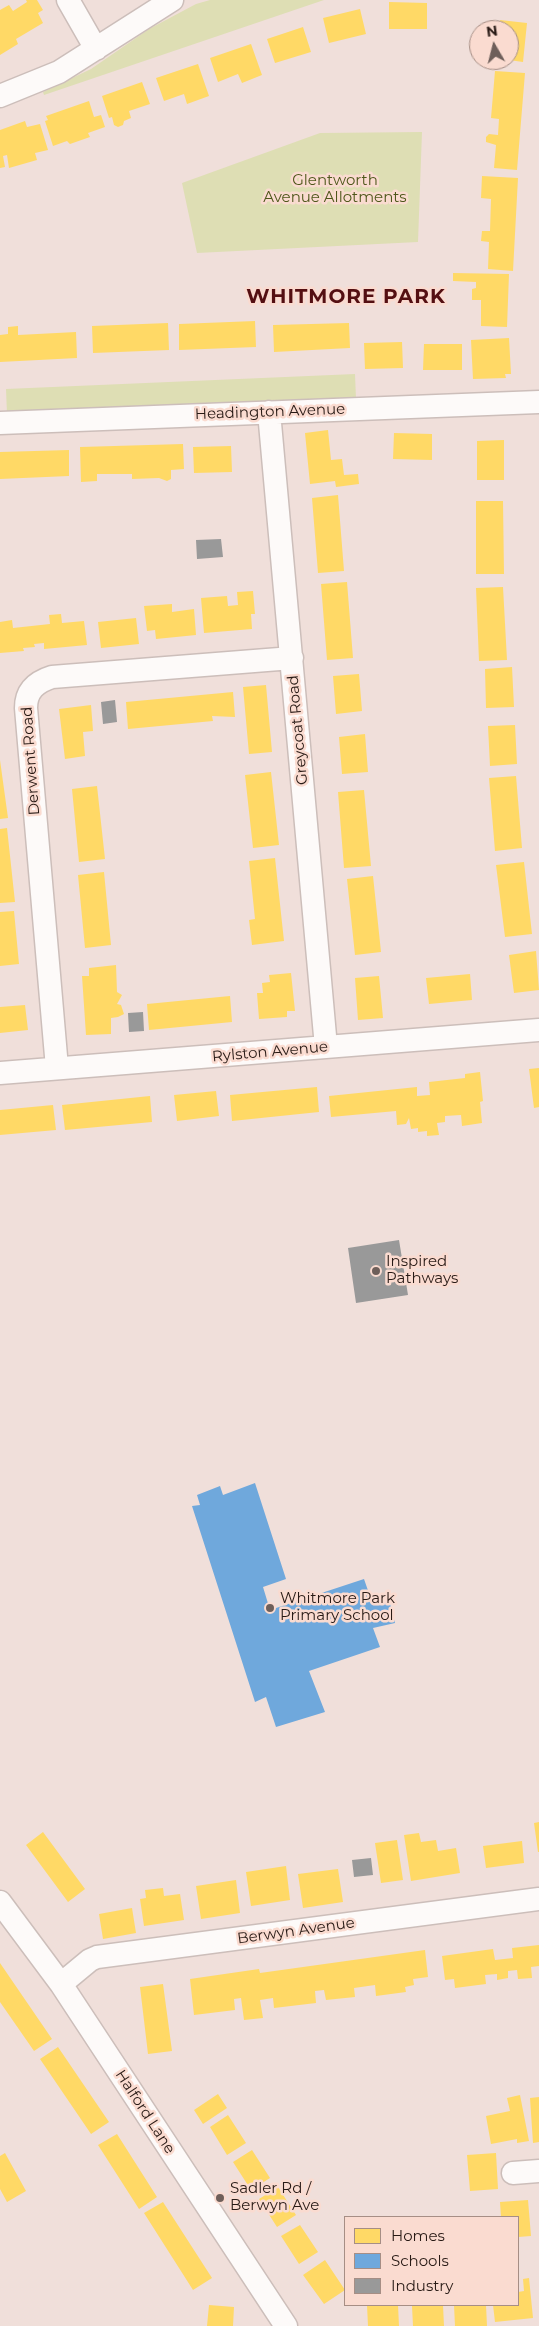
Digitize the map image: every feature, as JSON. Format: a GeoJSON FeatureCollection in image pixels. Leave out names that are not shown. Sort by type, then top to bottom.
{"type":"FeatureCollection","features":[{"type":"Feature","properties":{"kind":"street"},"geometry":{"type":"LineString","coordinates":[[68,0],[96,49]]}},
{"type":"Feature","properties":{"kind":"street"},"geometry":{"type":"LineString","coordinates":[[0,96],[58,72],[172,0]]}},
{"type":"Feature","properties":{"kind":"street","name":"Headington Avenue"},"geometry":{"type":"LineString","coordinates":[[0,423],[539,402]]}},
{"type":"Feature","properties":{"kind":"street","name":"Greycoat Road"},"geometry":{"type":"LineString","coordinates":[[269,412],[326,1047]]}},
{"type":"Feature","properties":{"kind":"street","name":"Derwent Road"},"geometry":{"type":"LineString","coordinates":[[57,1068],[26,708],[26,702],[31,689],[39,682],[52,677],[292,658]]}},
{"type":"Feature","properties":{"kind":"street","name":"Rylston Avenue"},"geometry":{"type":"LineString","coordinates":[[0,1073],[539,1030]]}},
{"type":"Feature","properties":{"kind":"street","name":"Berwyn Avenue"},"geometry":{"type":"LineString","coordinates":[[61,1984],[90,1960],[97,1957],[539,1899]]}},
{"type":"Feature","properties":{"kind":"street","name":"Halford Lane"},"geometry":{"type":"LineString","coordinates":[[0,1902],[61,1984],[286,2326]]}},
{"type":"Feature","properties":{"kind":"street"},"geometry":{"type":"LineString","coordinates":[[513,2173],[539,2171]]}},
{"type":"Feature","properties":{"kind":"green space"},"geometry":{"type":"Polygon","coordinates":[[[210,0],[324,0],[44,95],[43,92],[91,69],[149,29],[196,4],[210,0]]]}},
{"type":"Feature","properties":{"kind":"green space","name":"Glentworth Avenue Allotments"},"geometry":{"type":"Polygon","coordinates":[[[422,132],[418,242],[197,253],[182,183],[320,133],[422,132]]]}},
{"type":"Feature","properties":{"kind":"green space"},"geometry":{"type":"Polygon","coordinates":[[[355,374],[356,399],[7,414],[6,389],[355,374]]]}},
{"type":"Feature","properties":{"kind":"building: Homes"},"geometry":{"type":"Polygon","coordinates":[[[26,0],[37,0],[43,10],[38,13],[43,23],[16,39],[18,44],[0,55],[0,10],[9,5],[13,11],[27,2],[26,0]]]}},
{"type":"Feature","properties":{"kind":"building: Homes"},"geometry":{"type":"Polygon","coordinates":[[[389,2],[427,3],[427,29],[389,29],[389,2]]]}},
{"type":"Feature","properties":{"kind":"building: Homes"},"geometry":{"type":"Polygon","coordinates":[[[360,9],[366,34],[329,43],[323,18],[360,9]]]}},
{"type":"Feature","properties":{"kind":"building: Homes"},"geometry":{"type":"Polygon","coordinates":[[[519,22],[527,23],[523,62],[519,61],[519,22]]]}},
{"type":"Feature","properties":{"kind":"building: Homes"},"geometry":{"type":"Polygon","coordinates":[[[303,27],[311,52],[275,63],[267,39],[303,27]]]}},
{"type":"Feature","properties":{"kind":"building: Homes"},"geometry":{"type":"Polygon","coordinates":[[[251,44],[262,75],[242,83],[238,74],[218,82],[210,58],[251,44]]]}},
{"type":"Feature","properties":{"kind":"building: Homes"},"geometry":{"type":"Polygon","coordinates":[[[198,64],[209,96],[187,104],[184,94],[164,101],[156,78],[198,64]]]}},
{"type":"Feature","properties":{"kind":"building: Homes"},"geometry":{"type":"Polygon","coordinates":[[[495,71],[525,73],[517,170],[494,168],[496,145],[486,142],[486,137],[489,134],[498,135],[499,119],[491,118],[495,71]]]}},
{"type":"Feature","properties":{"kind":"building: Homes"},"geometry":{"type":"Polygon","coordinates":[[[142,82],[150,104],[129,111],[131,118],[124,121],[123,125],[118,127],[114,125],[112,117],[109,118],[102,96],[142,82]]]}},
{"type":"Feature","properties":{"kind":"building: Homes"},"geometry":{"type":"Polygon","coordinates":[[[89,101],[94,117],[101,115],[105,127],[88,133],[90,137],[70,144],[67,141],[53,146],[45,121],[48,120],[46,116],[89,101]]]}},
{"type":"Feature","properties":{"kind":"building: Homes"},"geometry":{"type":"Polygon","coordinates":[[[25,121],[27,127],[40,124],[48,150],[35,153],[37,160],[9,168],[7,155],[3,156],[5,167],[0,168],[0,130],[25,121]]]}},
{"type":"Feature","properties":{"kind":"building: Homes"},"geometry":{"type":"Polygon","coordinates":[[[482,176],[518,178],[513,271],[488,269],[489,242],[481,241],[482,231],[490,231],[491,199],[481,198],[482,176]]]}},
{"type":"Feature","properties":{"kind":"building: Homes"},"geometry":{"type":"Polygon","coordinates":[[[453,273],[509,274],[507,327],[481,326],[481,300],[472,300],[472,289],[476,288],[476,282],[453,281],[453,273]]]}},
{"type":"Feature","properties":{"kind":"building: Homes"},"geometry":{"type":"Polygon","coordinates":[[[255,321],[256,347],[179,350],[179,324],[255,321]]]}},
{"type":"Feature","properties":{"kind":"building: Homes"},"geometry":{"type":"Polygon","coordinates":[[[168,323],[169,350],[93,353],[92,326],[168,323]]]}},
{"type":"Feature","properties":{"kind":"building: Homes"},"geometry":{"type":"Polygon","coordinates":[[[349,323],[350,348],[274,352],[273,325],[349,323]]]}},
{"type":"Feature","properties":{"kind":"building: Homes"},"geometry":{"type":"Polygon","coordinates":[[[18,326],[18,335],[76,332],[77,358],[0,362],[0,335],[8,334],[8,327],[18,326]]]}},
{"type":"Feature","properties":{"kind":"building: Homes"},"geometry":{"type":"Polygon","coordinates":[[[509,338],[511,374],[505,374],[506,378],[473,379],[471,340],[509,338]]]}},
{"type":"Feature","properties":{"kind":"building: Homes"},"geometry":{"type":"Polygon","coordinates":[[[402,342],[403,368],[365,369],[364,343],[402,342]]]}},
{"type":"Feature","properties":{"kind":"building: Homes"},"geometry":{"type":"Polygon","coordinates":[[[424,344],[462,344],[462,370],[423,370],[424,344]]]}},
{"type":"Feature","properties":{"kind":"building: Homes"},"geometry":{"type":"Polygon","coordinates":[[[328,430],[331,460],[342,459],[344,475],[358,474],[359,484],[336,487],[335,481],[310,484],[305,433],[328,430]]]}},
{"type":"Feature","properties":{"kind":"building: Homes"},"geometry":{"type":"Polygon","coordinates":[[[394,433],[432,434],[432,460],[393,459],[394,433]]]}},
{"type":"Feature","properties":{"kind":"building: Homes"},"geometry":{"type":"Polygon","coordinates":[[[504,440],[504,480],[477,480],[477,441],[504,440]]]}},
{"type":"Feature","properties":{"kind":"building: Homes"},"geometry":{"type":"Polygon","coordinates":[[[183,444],[184,469],[171,470],[171,479],[167,481],[159,478],[132,479],[132,474],[97,474],[97,481],[81,482],[80,447],[183,444]]]}},
{"type":"Feature","properties":{"kind":"building: Homes"},"geometry":{"type":"Polygon","coordinates":[[[231,446],[232,472],[194,473],[193,447],[231,446]]]}},
{"type":"Feature","properties":{"kind":"building: Homes"},"geometry":{"type":"Polygon","coordinates":[[[69,450],[69,476],[0,479],[0,452],[69,450]]]}},
{"type":"Feature","properties":{"kind":"building: Homes"},"geometry":{"type":"Polygon","coordinates":[[[338,495],[344,571],[318,573],[312,498],[338,495]]]}},
{"type":"Feature","properties":{"kind":"building: Homes"},"geometry":{"type":"Polygon","coordinates":[[[476,501],[503,501],[504,574],[476,574],[476,501]]]}},
{"type":"Feature","properties":{"kind":"building: Homes"},"geometry":{"type":"Polygon","coordinates":[[[347,582],[353,658],[327,660],[321,584],[347,582]]]}},
{"type":"Feature","properties":{"kind":"building: Homes"},"geometry":{"type":"Polygon","coordinates":[[[503,587],[507,660],[479,661],[476,588],[503,587]]]}},
{"type":"Feature","properties":{"kind":"building: Homes"},"geometry":{"type":"Polygon","coordinates":[[[253,591],[255,614],[251,614],[252,629],[204,633],[201,598],[227,596],[228,606],[238,605],[237,592],[253,591]]]}},
{"type":"Feature","properties":{"kind":"building: Homes"},"geometry":{"type":"Polygon","coordinates":[[[172,604],[172,612],[194,609],[196,635],[156,639],[155,630],[147,631],[144,606],[172,604]]]}},
{"type":"Feature","properties":{"kind":"building: Homes"},"geometry":{"type":"Polygon","coordinates":[[[61,614],[62,623],[84,621],[87,645],[44,649],[44,643],[34,644],[35,647],[23,648],[24,651],[0,653],[0,622],[12,620],[13,628],[50,624],[49,615],[61,614]]]}},
{"type":"Feature","properties":{"kind":"building: Homes"},"geometry":{"type":"Polygon","coordinates":[[[136,618],[139,644],[101,648],[98,622],[136,618]]]}},
{"type":"Feature","properties":{"kind":"building: Homes"},"geometry":{"type":"Polygon","coordinates":[[[512,667],[514,707],[486,708],[485,669],[512,667]]]}},
{"type":"Feature","properties":{"kind":"building: Homes"},"geometry":{"type":"Polygon","coordinates":[[[359,674],[362,711],[336,714],[333,676],[359,674]]]}},
{"type":"Feature","properties":{"kind":"building: Homes"},"geometry":{"type":"Polygon","coordinates":[[[266,685],[272,752],[249,754],[243,687],[266,685]]]}},
{"type":"Feature","properties":{"kind":"building: Homes"},"geometry":{"type":"Polygon","coordinates":[[[233,692],[235,717],[212,716],[213,721],[128,729],[126,702],[233,692]]]}},
{"type":"Feature","properties":{"kind":"building: Homes"},"geometry":{"type":"Polygon","coordinates":[[[91,705],[93,731],[83,732],[85,756],[65,759],[59,709],[91,705]]]}},
{"type":"Feature","properties":{"kind":"building: Homes"},"geometry":{"type":"Polygon","coordinates":[[[515,725],[517,764],[490,766],[488,726],[515,725]]]}},
{"type":"Feature","properties":{"kind":"building: Homes"},"geometry":{"type":"Polygon","coordinates":[[[365,734],[368,772],[342,774],[339,737],[365,734]]]}},
{"type":"Feature","properties":{"kind":"building: Homes"},"geometry":{"type":"Polygon","coordinates":[[[0,760],[8,818],[0,819],[0,760]]]}},
{"type":"Feature","properties":{"kind":"building: Homes"},"geometry":{"type":"Polygon","coordinates":[[[271,772],[279,845],[253,848],[245,775],[271,772]]]}},
{"type":"Feature","properties":{"kind":"building: Homes"},"geometry":{"type":"Polygon","coordinates":[[[516,776],[522,848],[495,851],[489,778],[516,776]]]}},
{"type":"Feature","properties":{"kind":"building: Homes"},"geometry":{"type":"Polygon","coordinates":[[[97,786],[105,859],[79,862],[72,789],[97,786]]]}},
{"type":"Feature","properties":{"kind":"building: Homes"},"geometry":{"type":"Polygon","coordinates":[[[364,790],[371,866],[344,868],[338,792],[364,790]]]}},
{"type":"Feature","properties":{"kind":"building: Homes"},"geometry":{"type":"Polygon","coordinates":[[[7,828],[15,902],[0,903],[0,829],[7,828]]]}},
{"type":"Feature","properties":{"kind":"building: Homes"},"geometry":{"type":"Polygon","coordinates":[[[275,858],[284,941],[252,945],[249,920],[255,919],[249,861],[275,858]]]}},
{"type":"Feature","properties":{"kind":"building: Homes"},"geometry":{"type":"Polygon","coordinates":[[[524,862],[532,934],[505,937],[496,865],[524,862]]]}},
{"type":"Feature","properties":{"kind":"building: Homes"},"geometry":{"type":"Polygon","coordinates":[[[104,872],[111,945],[85,948],[78,875],[104,872]]]}},
{"type":"Feature","properties":{"kind":"building: Homes"},"geometry":{"type":"Polygon","coordinates":[[[373,876],[381,952],[355,955],[347,879],[373,876]]]}},
{"type":"Feature","properties":{"kind":"building: Homes"},"geometry":{"type":"Polygon","coordinates":[[[14,911],[19,964],[0,966],[0,912],[14,911]]]}},
{"type":"Feature","properties":{"kind":"building: Homes"},"geometry":{"type":"Polygon","coordinates":[[[536,951],[539,990],[514,993],[509,955],[536,951]]]}},
{"type":"Feature","properties":{"kind":"building: Homes"},"geometry":{"type":"Polygon","coordinates":[[[116,965],[117,992],[122,995],[117,1004],[121,1005],[124,1014],[111,1018],[111,1034],[86,1035],[82,976],[89,976],[89,968],[116,965]]]}},
{"type":"Feature","properties":{"kind":"building: Homes"},"geometry":{"type":"Polygon","coordinates":[[[291,973],[295,1011],[287,1011],[287,1017],[259,1019],[257,993],[263,993],[262,983],[270,982],[269,975],[291,973]]]}},
{"type":"Feature","properties":{"kind":"building: Homes"},"geometry":{"type":"Polygon","coordinates":[[[470,974],[472,1000],[429,1004],[426,978],[470,974]]]}},
{"type":"Feature","properties":{"kind":"building: Homes"},"geometry":{"type":"Polygon","coordinates":[[[379,976],[383,1018],[358,1020],[355,978],[379,976]]]}},
{"type":"Feature","properties":{"kind":"building: Homes"},"geometry":{"type":"Polygon","coordinates":[[[230,996],[232,1022],[149,1030],[147,1004],[230,996]]]}},
{"type":"Feature","properties":{"kind":"building: Homes"},"geometry":{"type":"Polygon","coordinates":[[[25,1005],[28,1030],[0,1033],[0,1007],[25,1005]]]}},
{"type":"Feature","properties":{"kind":"building: Homes"},"geometry":{"type":"Polygon","coordinates":[[[539,1068],[539,1107],[534,1108],[529,1069],[539,1068]]]}},
{"type":"Feature","properties":{"kind":"building: Homes"},"geometry":{"type":"Polygon","coordinates":[[[480,1072],[483,1101],[480,1102],[482,1123],[462,1126],[461,1115],[445,1116],[445,1122],[437,1123],[439,1135],[427,1136],[427,1131],[418,1132],[418,1128],[411,1129],[409,1118],[406,1124],[397,1125],[396,1111],[331,1117],[329,1096],[417,1087],[417,1096],[430,1095],[429,1082],[465,1078],[465,1074],[480,1072]]]}},
{"type":"Feature","properties":{"kind":"building: Homes"},"geometry":{"type":"Polygon","coordinates":[[[317,1087],[319,1112],[232,1121],[230,1095],[317,1087]]]}},
{"type":"Feature","properties":{"kind":"building: Homes"},"geometry":{"type":"Polygon","coordinates":[[[216,1091],[219,1116],[177,1121],[174,1095],[216,1091]]]}},
{"type":"Feature","properties":{"kind":"building: Homes"},"geometry":{"type":"Polygon","coordinates":[[[150,1096],[152,1122],[65,1130],[62,1105],[150,1096]]]}},
{"type":"Feature","properties":{"kind":"building: Homes"},"geometry":{"type":"Polygon","coordinates":[[[53,1105],[56,1130],[0,1135],[0,1110],[53,1105]]]}},
{"type":"Feature","properties":{"kind":"building: Homes"},"geometry":{"type":"Polygon","coordinates":[[[539,1822],[539,1852],[538,1852],[534,1823],[539,1822]]]}},
{"type":"Feature","properties":{"kind":"building: Homes"},"geometry":{"type":"Polygon","coordinates":[[[43,1832],[85,1889],[68,1902],[26,1845],[43,1832]]]}},
{"type":"Feature","properties":{"kind":"building: Homes"},"geometry":{"type":"Polygon","coordinates":[[[419,1833],[421,1842],[436,1840],[438,1851],[456,1848],[460,1873],[411,1881],[404,1835],[419,1833]]]}},
{"type":"Feature","properties":{"kind":"building: Homes"},"geometry":{"type":"Polygon","coordinates":[[[397,1840],[403,1880],[381,1883],[375,1843],[397,1840]]]}},
{"type":"Feature","properties":{"kind":"building: Homes"},"geometry":{"type":"Polygon","coordinates":[[[522,1841],[524,1863],[486,1868],[483,1846],[522,1841]]]}},
{"type":"Feature","properties":{"kind":"building: Homes"},"geometry":{"type":"Polygon","coordinates":[[[286,1866],[290,1900],[251,1906],[246,1872],[286,1866]]]}},
{"type":"Feature","properties":{"kind":"building: Homes"},"geometry":{"type":"Polygon","coordinates":[[[338,1869],[343,1902],[303,1908],[298,1874],[338,1869]]]}},
{"type":"Feature","properties":{"kind":"building: Homes"},"geometry":{"type":"Polygon","coordinates":[[[236,1880],[240,1913],[201,1919],[196,1886],[236,1880]]]}},
{"type":"Feature","properties":{"kind":"building: Homes"},"geometry":{"type":"Polygon","coordinates":[[[163,1888],[164,1896],[180,1894],[184,1920],[144,1926],[140,1899],[146,1898],[145,1890],[163,1888]]]}},
{"type":"Feature","properties":{"kind":"building: Homes"},"geometry":{"type":"Polygon","coordinates":[[[132,1908],[136,1933],[103,1939],[99,1914],[132,1908]]]}},
{"type":"Feature","properties":{"kind":"building: Homes"},"geometry":{"type":"Polygon","coordinates":[[[539,1945],[539,1966],[531,1967],[532,1978],[518,1979],[517,1970],[508,1971],[508,1978],[497,1980],[497,1974],[485,1975],[486,1984],[455,1988],[454,1979],[445,1980],[442,1956],[493,1949],[495,1960],[513,1958],[512,1948],[539,1945]]]}},
{"type":"Feature","properties":{"kind":"building: Homes"},"geometry":{"type":"Polygon","coordinates":[[[425,1950],[428,1977],[413,1979],[414,1985],[405,1987],[406,1992],[376,1996],[375,1985],[354,1988],[355,1997],[326,2000],[324,1990],[315,1991],[316,2003],[274,2008],[273,1998],[260,2000],[263,2018],[244,2020],[241,1998],[234,1999],[235,2010],[194,2015],[190,1979],[259,1969],[260,1973],[425,1950]]]}},
{"type":"Feature","properties":{"kind":"building: Homes"},"geometry":{"type":"Polygon","coordinates":[[[0,1963],[52,2039],[34,2051],[0,2002],[0,1963]]]}},
{"type":"Feature","properties":{"kind":"building: Homes"},"geometry":{"type":"Polygon","coordinates":[[[163,1984],[172,2051],[148,2054],[140,1987],[163,1984]]]}},
{"type":"Feature","properties":{"kind":"building: Homes"},"geometry":{"type":"Polygon","coordinates":[[[58,2047],[109,2122],[91,2134],[40,2059],[58,2047]]]}},
{"type":"Feature","properties":{"kind":"building: Homes"},"geometry":{"type":"Polygon","coordinates":[[[218,2094],[227,2108],[203,2124],[194,2110],[218,2094]]]}},
{"type":"Feature","properties":{"kind":"building: Homes"},"geometry":{"type":"Polygon","coordinates":[[[520,2095],[529,2141],[517,2143],[517,2139],[491,2144],[486,2116],[510,2111],[507,2098],[520,2095]]]}},
{"type":"Feature","properties":{"kind":"building: Homes"},"geometry":{"type":"Polygon","coordinates":[[[539,2097],[539,2142],[533,2143],[530,2098],[539,2097]]]}},
{"type":"Feature","properties":{"kind":"building: Homes"},"geometry":{"type":"Polygon","coordinates":[[[228,2115],[246,2143],[227,2155],[210,2127],[228,2115]]]}},
{"type":"Feature","properties":{"kind":"building: Homes"},"geometry":{"type":"Polygon","coordinates":[[[117,2134],[157,2197],[139,2209],[98,2145],[117,2134]]]}},
{"type":"Feature","properties":{"kind":"building: Homes"},"geometry":{"type":"Polygon","coordinates":[[[252,2150],[270,2178],[251,2190],[233,2162],[252,2150]]]}},
{"type":"Feature","properties":{"kind":"building: Homes"},"geometry":{"type":"Polygon","coordinates":[[[5,2153],[26,2191],[7,2202],[0,2189],[0,2156],[5,2153]]]}},
{"type":"Feature","properties":{"kind":"building: Homes"},"geometry":{"type":"Polygon","coordinates":[[[496,2153],[498,2189],[470,2191],[467,2155],[496,2153]]]}},
{"type":"Feature","properties":{"kind":"building: Homes"},"geometry":{"type":"Polygon","coordinates":[[[278,2187],[296,2215],[277,2227],[259,2199],[278,2187]]]}},
{"type":"Feature","properties":{"kind":"building: Homes"},"geometry":{"type":"Polygon","coordinates":[[[528,2200],[531,2236],[519,2237],[519,2216],[501,2216],[500,2202],[528,2200]]]}},
{"type":"Feature","properties":{"kind":"building: Homes"},"geometry":{"type":"Polygon","coordinates":[[[163,2202],[212,2278],[193,2290],[144,2213],[163,2202]]]}},
{"type":"Feature","properties":{"kind":"building: Homes"},"geometry":{"type":"Polygon","coordinates":[[[300,2225],[318,2252],[299,2264],[281,2236],[300,2225]]]}},
{"type":"Feature","properties":{"kind":"building: Homes"},"geometry":{"type":"Polygon","coordinates":[[[325,2260],[344,2291],[324,2304],[303,2275],[325,2260]]]}},
{"type":"Feature","properties":{"kind":"building: Homes"},"geometry":{"type":"Polygon","coordinates":[[[529,2278],[533,2318],[495,2322],[493,2306],[519,2306],[519,2292],[524,2291],[523,2279],[529,2278]]]}},
{"type":"Feature","properties":{"kind":"building: Homes"},"geometry":{"type":"Polygon","coordinates":[[[209,2305],[234,2307],[233,2326],[207,2326],[209,2305]]]}},
{"type":"Feature","properties":{"kind":"building: Homes"},"geometry":{"type":"Polygon","coordinates":[[[367,2306],[398,2306],[399,2326],[368,2326],[367,2306]]]}},
{"type":"Feature","properties":{"kind":"building: Homes"},"geometry":{"type":"Polygon","coordinates":[[[412,2306],[443,2306],[444,2326],[413,2326],[412,2306]]]}},
{"type":"Feature","properties":{"kind":"building: Homes"},"geometry":{"type":"Polygon","coordinates":[[[454,2306],[486,2306],[487,2326],[455,2326],[454,2306]]]}},
{"type":"Feature","properties":{"kind":"building: Schools"},"geometry":{"type":"Polygon","coordinates":[[[255,1483],[286,1579],[263,1587],[270,1610],[364,1579],[373,1605],[389,1600],[395,1623],[373,1628],[380,1647],[309,1671],[325,1712],[276,1727],[266,1697],[255,1702],[192,1506],[200,1505],[197,1495],[220,1486],[223,1495],[255,1483]]]}},
{"type":"Feature","properties":{"kind":"building: Industry"},"geometry":{"type":"Polygon","coordinates":[[[221,539],[223,557],[197,559],[196,540],[221,539]]]}},
{"type":"Feature","properties":{"kind":"building: Industry"},"geometry":{"type":"Polygon","coordinates":[[[115,700],[117,722],[103,724],[101,702],[115,700]]]}},
{"type":"Feature","properties":{"kind":"building: Industry"},"geometry":{"type":"Polygon","coordinates":[[[143,1012],[144,1031],[129,1032],[128,1013],[143,1012]]]}},
{"type":"Feature","properties":{"kind":"building: Industry"},"geometry":{"type":"Polygon","coordinates":[[[399,1240],[408,1295],[356,1303],[348,1248],[399,1240]]]}},
{"type":"Feature","properties":{"kind":"building: Industry"},"geometry":{"type":"Polygon","coordinates":[[[371,1858],[373,1875],[354,1877],[352,1860],[371,1858]]]}},
{"type":"Feature","properties":{"kind":"place","name":"Inspired Pathways"},"geometry":{"type":"Point","coordinates":[376,1271]}},
{"type":"Feature","properties":{"kind":"place","name":"Whitmore Park Primary School"},"geometry":{"type":"Point","coordinates":[270,1608]}},
{"type":"Feature","properties":{"kind":"place","name":"Sadler Rd / Berwyn Ave"},"geometry":{"type":"Point","coordinates":[220,2198]}},
{"type":"Feature","properties":{"kind":"district","name":"WHITMORE PARK"},"geometry":{"type":"Point","coordinates":[346,297]}}]}
